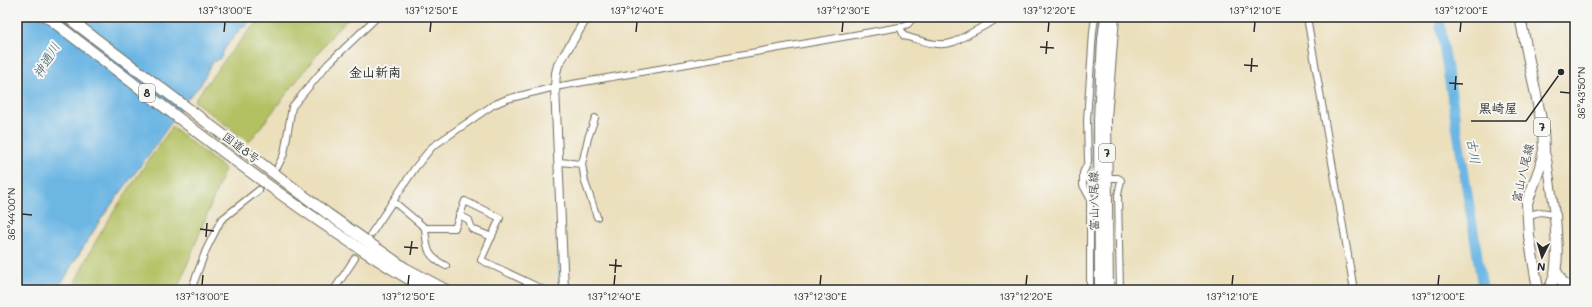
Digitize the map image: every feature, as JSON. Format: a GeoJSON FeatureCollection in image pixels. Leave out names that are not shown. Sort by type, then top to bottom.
{"type":"FeatureCollection","features":[{"type":"Feature","properties":{"kind":"main road","name":"国道8号"},"geometry":{"type":"LineString","coordinates":[[47,17],[247,169],[321,223],[427,290]]}},
{"type":"Feature","properties":{"kind":"main road","name":"国道8号"},"geometry":{"type":"LineString","coordinates":[[67,17],[328,214],[405,268],[446,290]]}},
{"type":"Feature","properties":{"kind":"main road","name":"富山八尾線"},"geometry":{"type":"LineString","coordinates":[[1106,17],[1100,81],[1108,290]]}},
{"type":"Feature","properties":{"kind":"main road","name":"富山八尾線"},"geometry":{"type":"LineString","coordinates":[[1100,290],[1106,118],[1114,17]]}},
{"type":"Feature","properties":{"kind":"main road","name":"富山八尾線"},"geometry":{"type":"LineString","coordinates":[[1520,17],[1540,108],[1544,150],[1540,167],[1527,203],[1527,217],[1543,290]]}},
{"type":"Feature","properties":{"kind":"main road"},"geometry":{"type":"LineString","coordinates":[[1543,290],[1551,286],[1556,271],[1554,215]]}},
{"type":"Feature","properties":{"kind":"main road"},"geometry":{"type":"LineString","coordinates":[[1556,271],[1561,282],[1566,287],[1575,289]]}},
{"type":"Feature","properties":{"kind":"street"},"geometry":{"type":"LineString","coordinates":[[278,166],[284,154],[292,107],[327,65],[377,17]]}},
{"type":"Feature","properties":{"kind":"street"},"geometry":{"type":"LineString","coordinates":[[564,290],[555,87],[556,73],[558,65],[587,17]]}},
{"type":"Feature","properties":{"kind":"street"},"geometry":{"type":"LineString","coordinates":[[371,234],[415,168],[432,147],[493,105],[507,99],[555,87],[900,27],[908,24],[914,17]]}},
{"type":"Feature","properties":{"kind":"street"},"geometry":{"type":"LineString","coordinates":[[900,27],[904,36],[933,44],[946,45],[1001,17]]}},
{"type":"Feature","properties":{"kind":"street"},"geometry":{"type":"LineString","coordinates":[[1090,290],[1090,198],[1083,185],[1083,173],[1088,162],[1087,120],[1095,17]]}},
{"type":"Feature","properties":{"kind":"street"},"geometry":{"type":"LineString","coordinates":[[1308,17],[1354,290]]}},
{"type":"Feature","properties":{"kind":"street"},"geometry":{"type":"LineString","coordinates":[[595,118],[588,138],[582,164],[585,182],[597,217]]}},
{"type":"Feature","properties":{"kind":"street"},"geometry":{"type":"LineString","coordinates":[[1527,217],[1534,213],[1544,212],[1554,215],[1547,159],[1544,150]]}},
{"type":"Feature","properties":{"kind":"street"},"geometry":{"type":"LineString","coordinates":[[559,162],[582,164]]}},
{"type":"Feature","properties":{"kind":"street"},"geometry":{"type":"LineString","coordinates":[[1083,178],[1118,178],[1121,180],[1118,195],[1120,290]]}},
{"type":"Feature","properties":{"kind":"street"},"geometry":{"type":"LineString","coordinates":[[191,290],[206,250],[221,220],[259,190]]}},
{"type":"Feature","properties":{"kind":"street"},"geometry":{"type":"LineString","coordinates":[[393,201],[425,228],[455,228],[464,201],[500,218],[481,260],[544,290]]}},
{"type":"Feature","properties":{"kind":"street"},"geometry":{"type":"LineString","coordinates":[[460,215],[469,220],[472,229],[492,237]]}},
{"type":"Feature","properties":{"kind":"street"},"geometry":{"type":"LineString","coordinates":[[425,228],[427,249],[434,259],[446,266]]}},
{"type":"Feature","properties":{"kind":"street"},"geometry":{"type":"LineString","coordinates":[[334,290],[355,258]]}},
{"type":"Feature","properties":{"kind":"green space"},"geometry":{"type":"Polygon","coordinates":[[[266,17],[351,17],[337,29],[249,142],[194,101],[226,58],[251,28],[266,17]]]}},
{"type":"Feature","properties":{"kind":"green space"},"geometry":{"type":"Polygon","coordinates":[[[172,127],[225,169],[177,290],[72,290],[105,226],[172,127]]]}},
{"type":"Feature","properties":{"kind":"water","name":"神通川"},"geometry":{"type":"Polygon","coordinates":[[[17,17],[254,17],[245,27],[242,27],[225,48],[220,59],[212,62],[200,86],[188,98],[103,216],[64,280],[55,290],[17,290],[17,17]]]}},
{"type":"Feature","properties":{"kind":"waterway"},"geometry":{"type":"LineString","coordinates":[[1092,172],[1091,114],[1098,17]]}},
{"type":"Feature","properties":{"kind":"waterway","name":"古川"},"geometry":{"type":"LineString","coordinates":[[1439,17],[1483,290]]}},
{"type":"Feature","properties":{"kind":"waterway"},"geometry":{"type":"LineString","coordinates":[[558,239],[560,290]]}},
{"type":"Feature","properties":{"kind":"tunnel"},"geometry":{"type":"LineString","coordinates":[[259,190],[278,166]]}},
{"type":"Feature","properties":{"kind":"place","name":"黒崎屋"},"geometry":{"type":"Point","coordinates":[1561,72]}},
{"type":"Feature","properties":{"kind":"district","name":"金山新南"},"geometry":{"type":"Point","coordinates":[375,72]}}]}
